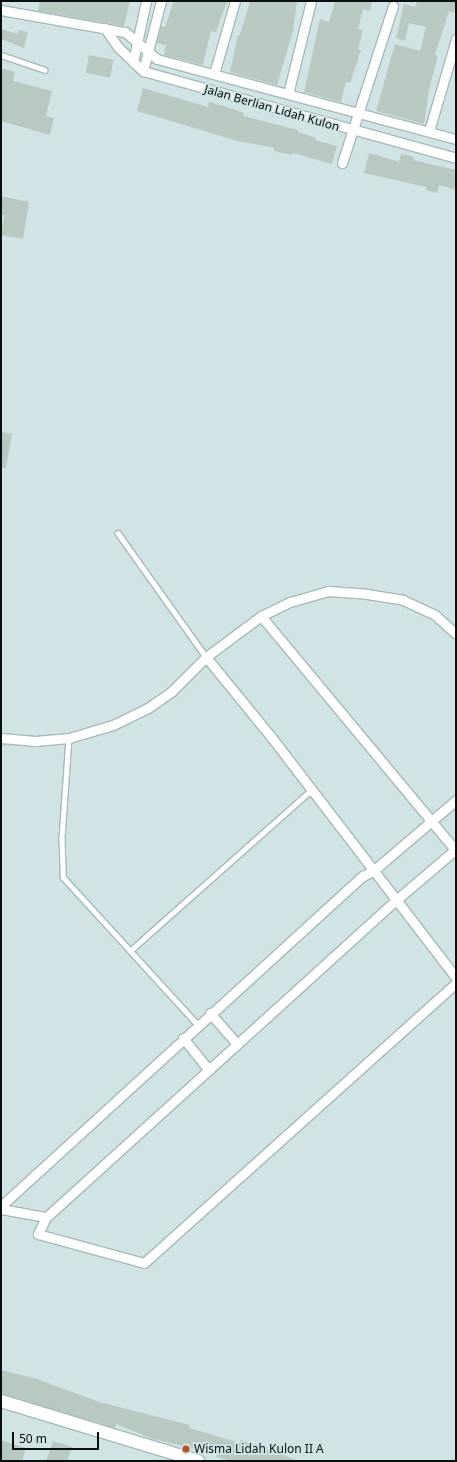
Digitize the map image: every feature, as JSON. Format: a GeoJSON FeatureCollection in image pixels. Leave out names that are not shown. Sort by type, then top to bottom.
{"type":"FeatureCollection","features":[{"type":"Feature","properties":{"kind":"street"},"geometry":{"type":"LineString","coordinates":[[133,62],[146,1]]}},
{"type":"Feature","properties":{"kind":"street"},"geometry":{"type":"LineString","coordinates":[[143,71],[162,1]]}},
{"type":"Feature","properties":{"kind":"street"},"geometry":{"type":"LineString","coordinates":[[214,74],[235,1]]}},
{"type":"Feature","properties":{"kind":"street"},"geometry":{"type":"LineString","coordinates":[[288,94],[311,1]]}},
{"type":"Feature","properties":{"kind":"street"},"geometry":{"type":"LineString","coordinates":[[342,163],[357,112],[393,6]]}},
{"type":"Feature","properties":{"kind":"street","name":"Jalan Berlian Lidah Kulon"},"geometry":{"type":"LineString","coordinates":[[1,10],[125,32],[138,40],[148,53],[157,59],[456,139]]}},
{"type":"Feature","properties":{"kind":"street","name":"Jalan Berlian Lidah Kulon"},"geometry":{"type":"LineString","coordinates":[[105,28],[133,62],[143,71],[352,131],[456,158]]}},
{"type":"Feature","properties":{"kind":"street"},"geometry":{"type":"LineString","coordinates":[[429,131],[456,39]]}},
{"type":"Feature","properties":{"kind":"street"},"geometry":{"type":"LineString","coordinates":[[1,738],[35,740],[69,738],[113,725],[148,708],[172,691],[206,657],[261,616],[290,602],[328,591],[367,594],[403,600],[435,616],[456,634]]}},
{"type":"Feature","properties":{"kind":"street"},"geometry":{"type":"LineString","coordinates":[[261,616],[456,850],[396,900],[46,1217],[38,1234],[144,1264],[456,983]]}},
{"type":"Feature","properties":{"kind":"street"},"geometry":{"type":"LineString","coordinates":[[206,657],[456,978]]}},
{"type":"Feature","properties":{"kind":"street"},"geometry":{"type":"LineString","coordinates":[[1,1206],[197,1024],[362,876],[373,871],[456,800]]}},
{"type":"Feature","properties":{"kind":"street"},"geometry":{"type":"LineString","coordinates":[[210,1013],[237,1044]]}},
{"type":"Feature","properties":{"kind":"street"},"geometry":{"type":"LineString","coordinates":[[183,1038],[209,1070]]}},
{"type":"Feature","properties":{"kind":"street"},"geometry":{"type":"LineString","coordinates":[[1,1210],[46,1217]]}},
{"type":"Feature","properties":{"kind":"street"},"geometry":{"type":"LineString","coordinates":[[1,1401],[198,1461]]}},
{"type":"Feature","properties":{"kind":"lane"},"geometry":{"type":"LineString","coordinates":[[1,55],[45,70]]}},
{"type":"Feature","properties":{"kind":"lane"},"geometry":{"type":"LineString","coordinates":[[118,533],[206,657]]}},
{"type":"Feature","properties":{"kind":"lane"},"geometry":{"type":"LineString","coordinates":[[69,738],[62,839],[63,877],[197,1024]]}},
{"type":"Feature","properties":{"kind":"lane"},"geometry":{"type":"LineString","coordinates":[[131,950],[311,790]]}},
{"type":"Feature","properties":{"kind":"building"},"geometry":{"type":"Polygon","coordinates":[[[40,1],[130,1],[124,26],[38,11],[40,1]]]}},
{"type":"Feature","properties":{"kind":"building"},"geometry":{"type":"Polygon","coordinates":[[[174,1],[227,1],[216,32],[211,31],[203,65],[164,55],[166,45],[157,43],[161,26],[165,27],[174,1]]]}},
{"type":"Feature","properties":{"kind":"building"},"geometry":{"type":"Polygon","coordinates":[[[250,1],[297,1],[293,31],[277,85],[230,72],[238,35],[240,35],[250,1]]]}},
{"type":"Feature","properties":{"kind":"building"},"geometry":{"type":"Polygon","coordinates":[[[335,1],[372,1],[370,11],[363,9],[358,29],[363,30],[358,49],[361,50],[350,83],[346,82],[341,102],[304,92],[320,19],[329,22],[335,1]]]}},
{"type":"Feature","properties":{"kind":"building"},"geometry":{"type":"Polygon","coordinates":[[[417,1],[456,1],[454,13],[449,11],[435,55],[438,56],[429,90],[424,124],[376,111],[395,44],[420,51],[426,27],[409,23],[405,41],[396,38],[404,4],[415,7],[417,1]]]}},
{"type":"Feature","properties":{"kind":"building"},"geometry":{"type":"Polygon","coordinates":[[[1,29],[18,34],[19,30],[28,32],[24,48],[1,39],[1,29]]]}},
{"type":"Feature","properties":{"kind":"building"},"geometry":{"type":"Polygon","coordinates":[[[89,55],[114,60],[110,77],[86,73],[89,55]]]}},
{"type":"Feature","properties":{"kind":"building"},"geometry":{"type":"Polygon","coordinates":[[[1,68],[15,72],[13,81],[52,91],[46,116],[54,118],[50,135],[1,121],[1,68]]]}},
{"type":"Feature","properties":{"kind":"building"},"geometry":{"type":"Polygon","coordinates":[[[143,88],[208,107],[209,102],[224,106],[244,113],[243,116],[298,130],[298,132],[316,138],[315,140],[337,146],[332,164],[293,153],[292,155],[274,151],[274,148],[238,141],[137,111],[143,88]]]}},
{"type":"Feature","properties":{"kind":"building"},"geometry":{"type":"Polygon","coordinates":[[[369,153],[399,162],[401,154],[414,157],[413,160],[456,170],[456,190],[439,185],[437,193],[426,190],[426,187],[364,173],[369,153]]]}},
{"type":"Feature","properties":{"kind":"building"},"geometry":{"type":"Polygon","coordinates":[[[1,196],[29,202],[23,239],[1,235],[4,215],[1,214],[1,196]]]}},
{"type":"Feature","properties":{"kind":"building"},"geometry":{"type":"Polygon","coordinates":[[[1,432],[12,434],[6,468],[1,468],[1,432]]]}},
{"type":"Feature","properties":{"kind":"building"},"geometry":{"type":"Polygon","coordinates":[[[1,1370],[37,1379],[99,1402],[190,1425],[189,1428],[240,1443],[240,1440],[260,1446],[299,1461],[231,1461],[216,1457],[217,1454],[153,1439],[116,1424],[115,1428],[1,1394],[1,1370]]]}},
{"type":"Feature","properties":{"kind":"building"},"geometry":{"type":"Polygon","coordinates":[[[1,1440],[26,1448],[22,1461],[1,1461],[1,1440]]]}},
{"type":"Feature","properties":{"kind":"building"},"geometry":{"type":"Polygon","coordinates":[[[53,1441],[72,1447],[67,1461],[46,1461],[53,1441]]]}},
{"type":"Feature","properties":{"kind":"place","name":"Wisma Lidah Kulon II A"},"geometry":{"type":"Point","coordinates":[186,1449]}}]}
